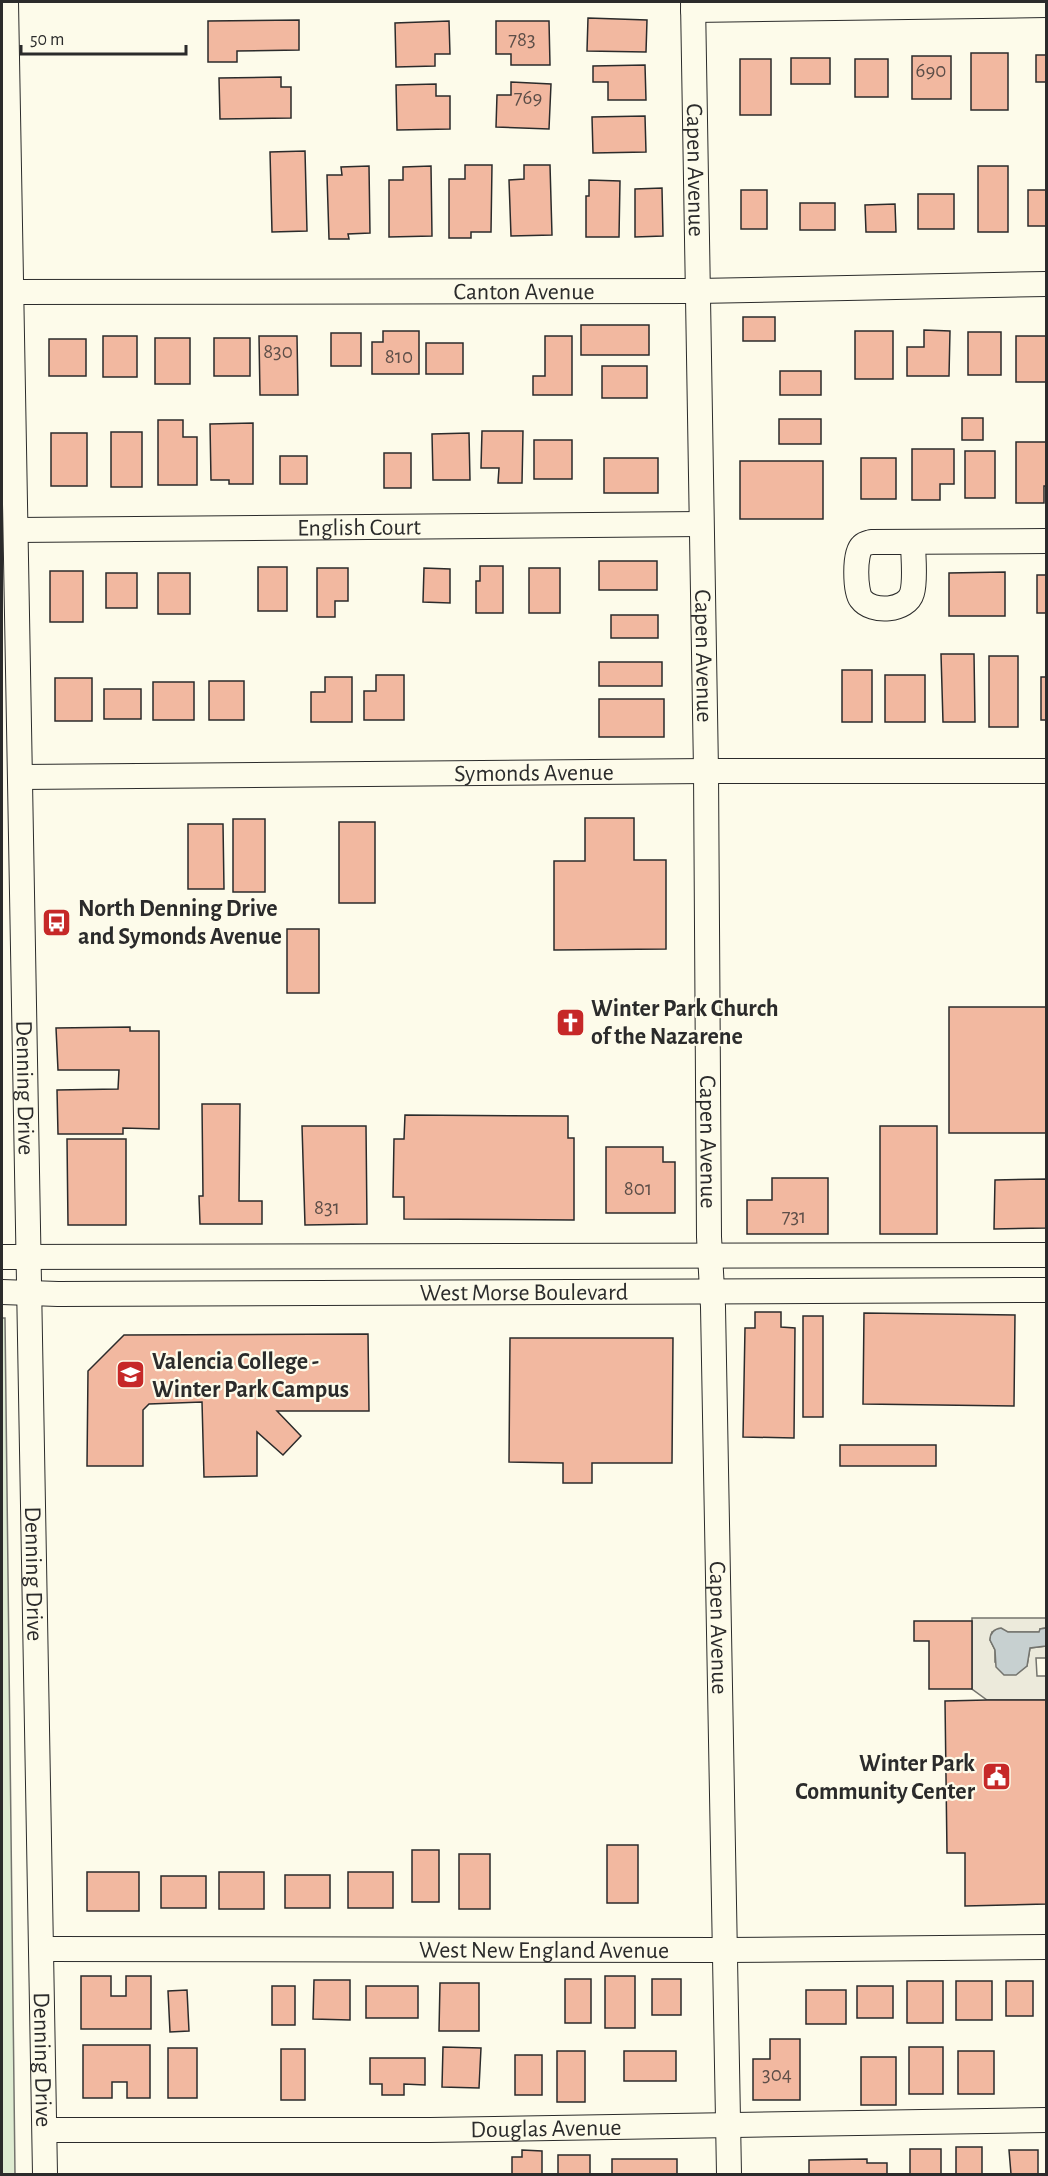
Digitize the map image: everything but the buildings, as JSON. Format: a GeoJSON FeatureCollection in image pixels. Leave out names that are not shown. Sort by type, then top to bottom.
{"type":"FeatureCollection","features":[{"type":"Feature","properties":{"kind":"street","name":"Denning Drive"},"geometry":{"type":"LineString","coordinates":[[6,2],[7,292],[17,530],[45,2175]]}},
{"type":"Feature","properties":{"kind":"street"},"geometry":{"type":"LineString","coordinates":[[693,6],[1047,5]]}},
{"type":"Feature","properties":{"kind":"street","name":"Capen Avenue"},"geometry":{"type":"LineString","coordinates":[[693,6],[706,771],[710,1256],[729,2175]]}},
{"type":"Feature","properties":{"kind":"street","name":"Canton Avenue"},"geometry":{"type":"LineString","coordinates":[[7,292],[697,291],[1047,284]]}},
{"type":"Feature","properties":{"kind":"street","name":"English Court"},"geometry":{"type":"LineString","coordinates":[[17,530],[701,524]]}},
{"type":"Feature","properties":{"kind":"street"},"geometry":{"type":"LineString","coordinates":[[912,542],[1047,541]]}},
{"type":"Feature","properties":{"kind":"street","name":"Symonds Avenue"},"geometry":{"type":"LineString","coordinates":[[21,777],[706,771],[1047,771]]}},
{"type":"Feature","properties":{"kind":"street","name":"West Morse Boulevard"},"geometry":{"type":"LineString","coordinates":[[2,1257],[1047,1255]]}},
{"type":"Feature","properties":{"kind":"street","name":"West Morse Boulevard"},"geometry":{"type":"LineString","coordinates":[[2,1292],[1047,1290]]}},
{"type":"Feature","properties":{"kind":"street","name":"West New England Avenue"},"geometry":{"type":"LineString","coordinates":[[42,1949],[724,1950],[1047,1947]]}},
{"type":"Feature","properties":{"kind":"street","name":"Douglas Avenue"},"geometry":{"type":"LineString","coordinates":[[45,2130],[430,2130],[1047,2120]]}},
{"type":"Feature","properties":{"kind":"green space"},"geometry":{"type":"Polygon","coordinates":[[[2,1318],[5,1318],[15,2174],[2,2174],[2,1318]]]}},
{"type":"Feature","properties":{"kind":"shaded area"},"geometry":{"type":"Polygon","coordinates":[[[972,1618],[1046,1618],[1046,1628],[1040,1629],[1040,1632],[992,1632],[990,1640],[995,1650],[995,1662],[1027,1666],[1030,1648],[1046,1646],[1046,1658],[1036,1658],[1037,1676],[1046,1676],[1046,1700],[987,1700],[972,1689],[972,1618]]]}},
{"type":"Feature","properties":{"kind":"shaded area"},"geometry":{"type":"Polygon","coordinates":[[[1001,1628],[1008,1632],[1039,1632],[1040,1629],[1046,1628],[1046,1646],[1030,1648],[1027,1666],[1016,1675],[1004,1675],[996,1667],[995,1650],[990,1638],[996,1629],[1001,1628]]]}},
{"type":"Feature","properties":{"kind":"place","name":"North Denning Drive and Symonds Avenue"},"geometry":{"type":"Point","coordinates":[57,922]}},
{"type":"Feature","properties":{"kind":"place","name":"Winter Park Church of the Nazarene"},"geometry":{"type":"Point","coordinates":[570,1022]}},
{"type":"Feature","properties":{"kind":"place","name":"Valencia College - Winter Park Campus"},"geometry":{"type":"Point","coordinates":[131,1375]}},
{"type":"Feature","properties":{"kind":"place","name":"Winter Park Community Center"},"geometry":{"type":"Point","coordinates":[996,1777]}}]}
